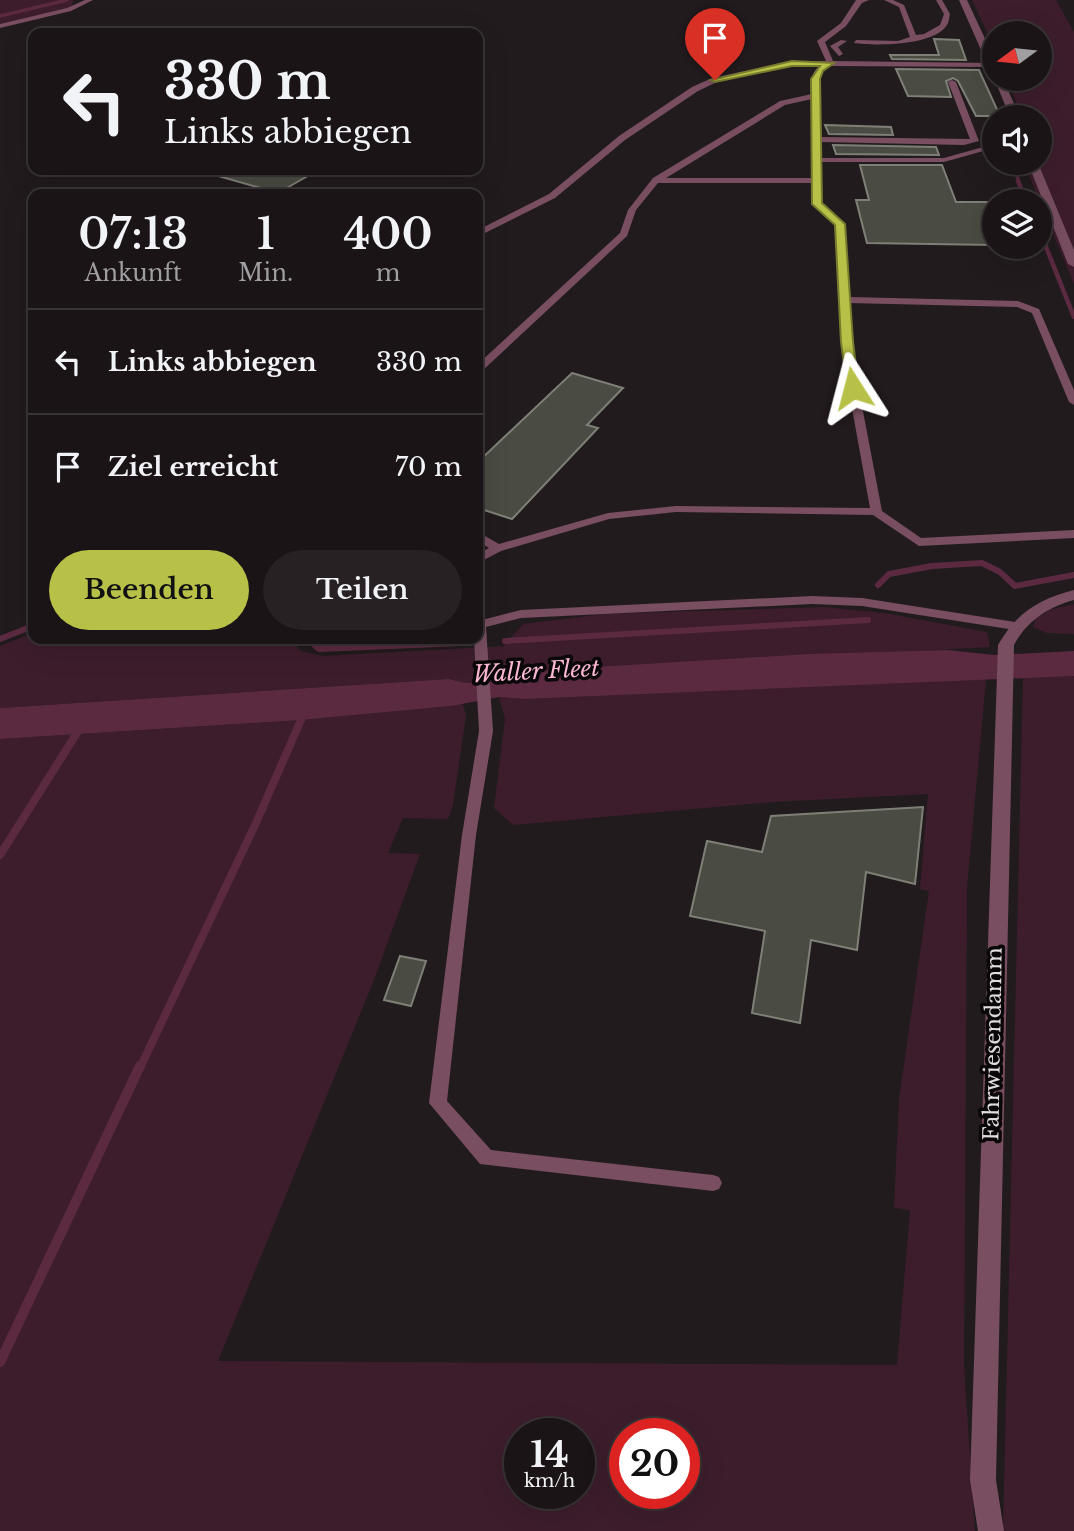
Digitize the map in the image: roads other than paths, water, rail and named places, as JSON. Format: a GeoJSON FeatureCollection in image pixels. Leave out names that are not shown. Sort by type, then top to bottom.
{"type":"FeatureCollection","features":[{"type":"Feature","properties":{"kind":"street"},"geometry":{"type":"LineString","coordinates":[[963,0],[982,41]]}},
{"type":"Feature","properties":{"kind":"street"},"geometry":{"type":"LineString","coordinates":[[1038,175],[1074,264]]}},
{"type":"Feature","properties":{"kind":"street"},"geometry":{"type":"LineString","coordinates":[[1014,626],[1033,611],[1057,598],[1074,595]]}},
{"type":"Feature","properties":{"kind":"street","name":"Fahrwiesendamm"},"geometry":{"type":"LineString","coordinates":[[991,1531],[984,1467],[1003,681],[1006,645],[1014,626]]}},
{"type":"Feature","properties":{"kind":"lane"},"geometry":{"type":"LineString","coordinates":[[0,26],[69,10],[90,0]]}},
{"type":"Feature","properties":{"kind":"lane"},"geometry":{"type":"LineString","coordinates":[[829,58],[821,41],[840,29],[853,16],[861,0]]}},
{"type":"Feature","properties":{"kind":"lane"},"geometry":{"type":"LineString","coordinates":[[887,0],[900,2],[913,38]]}},
{"type":"Feature","properties":{"kind":"lane"},"geometry":{"type":"LineString","coordinates":[[856,42],[899,43],[926,36],[943,26],[947,14],[939,0]]}},
{"type":"Feature","properties":{"kind":"lane"},"geometry":{"type":"LineString","coordinates":[[839,54],[834,46],[843,41]]}},
{"type":"Feature","properties":{"kind":"lane"},"geometry":{"type":"LineString","coordinates":[[876,512],[849,364],[840,224],[817,204],[815,96],[819,70],[829,58],[839,54],[982,62]]}},
{"type":"Feature","properties":{"kind":"lane"},"geometry":{"type":"LineString","coordinates":[[483,230],[552,196],[622,138],[695,89],[715,80],[774,66],[829,58],[982,63]]}},
{"type":"Feature","properties":{"kind":"lane"},"geometry":{"type":"LineString","coordinates":[[816,139],[964,143],[975,141],[952,82]]}},
{"type":"Feature","properties":{"kind":"lane"},"geometry":{"type":"LineString","coordinates":[[483,364],[624,234],[632,210],[656,180],[783,103],[815,96]]}},
{"type":"Feature","properties":{"kind":"lane"},"geometry":{"type":"LineString","coordinates":[[818,160],[944,160],[982,149]]}},
{"type":"Feature","properties":{"kind":"lane"},"geometry":{"type":"LineString","coordinates":[[656,180],[815,181]]}},
{"type":"Feature","properties":{"kind":"lane"},"geometry":{"type":"LineString","coordinates":[[844,300],[1018,304],[1036,311],[1074,402]]}},
{"type":"Feature","properties":{"kind":"lane"},"geometry":{"type":"LineString","coordinates":[[483,556],[497,548],[608,516],[676,509],[876,512],[919,542],[1074,534]]}},
{"type":"Feature","properties":{"kind":"lane"},"geometry":{"type":"LineString","coordinates":[[483,539],[497,548]]}},
{"type":"Feature","properties":{"kind":"lane"},"geometry":{"type":"LineString","coordinates":[[483,623],[522,614],[812,600],[862,602],[1014,626]]}},
{"type":"Feature","properties":{"kind":"lane"},"geometry":{"type":"LineString","coordinates":[[480,644],[486,731],[469,835],[438,1103],[486,1158],[713,1183]]}},
{"type":"Feature","properties":{"kind":"water","name":"Waller Fleet"},"geometry":{"type":"Polygon","coordinates":[[[948,650],[994,655],[1074,651],[1074,676],[525,699],[499,697],[451,706],[301,720],[0,739],[0,708],[449,679],[483,683],[499,680],[515,672],[809,654],[948,650]]]}},
{"type":"Feature","properties":{"kind":"waterway"},"geometry":{"type":"LineString","coordinates":[[0,16],[67,0]]}},
{"type":"Feature","properties":{"kind":"waterway"},"geometry":{"type":"LineString","coordinates":[[1016,175],[1019,182]]}},
{"type":"Feature","properties":{"kind":"waterway"},"geometry":{"type":"LineString","coordinates":[[1018,181],[1021,189]]}},
{"type":"Feature","properties":{"kind":"waterway"},"geometry":{"type":"LineString","coordinates":[[1051,259],[1074,317]]}},
{"type":"Feature","properties":{"kind":"waterway"},"geometry":{"type":"LineString","coordinates":[[878,585],[889,574],[932,566],[982,563],[1000,572],[1015,586],[1074,575]]}},
{"type":"Feature","properties":{"kind":"waterway"},"geometry":{"type":"LineString","coordinates":[[505,641],[868,620]]}},
{"type":"Feature","properties":{"kind":"waterway"},"geometry":{"type":"LineString","coordinates":[[0,639],[28,628]]}},
{"type":"Feature","properties":{"kind":"waterway"},"geometry":{"type":"LineString","coordinates":[[314,644],[319,649],[438,644]]}},
{"type":"Feature","properties":{"kind":"waterway"},"geometry":{"type":"LineString","coordinates":[[140,1068],[256,823],[304,713]]}},
{"type":"Feature","properties":{"kind":"waterway"},"geometry":{"type":"LineString","coordinates":[[0,855],[80,728]]}},
{"type":"Feature","properties":{"kind":"waterway"},"geometry":{"type":"LineString","coordinates":[[0,1362],[140,1066]]}}]}
